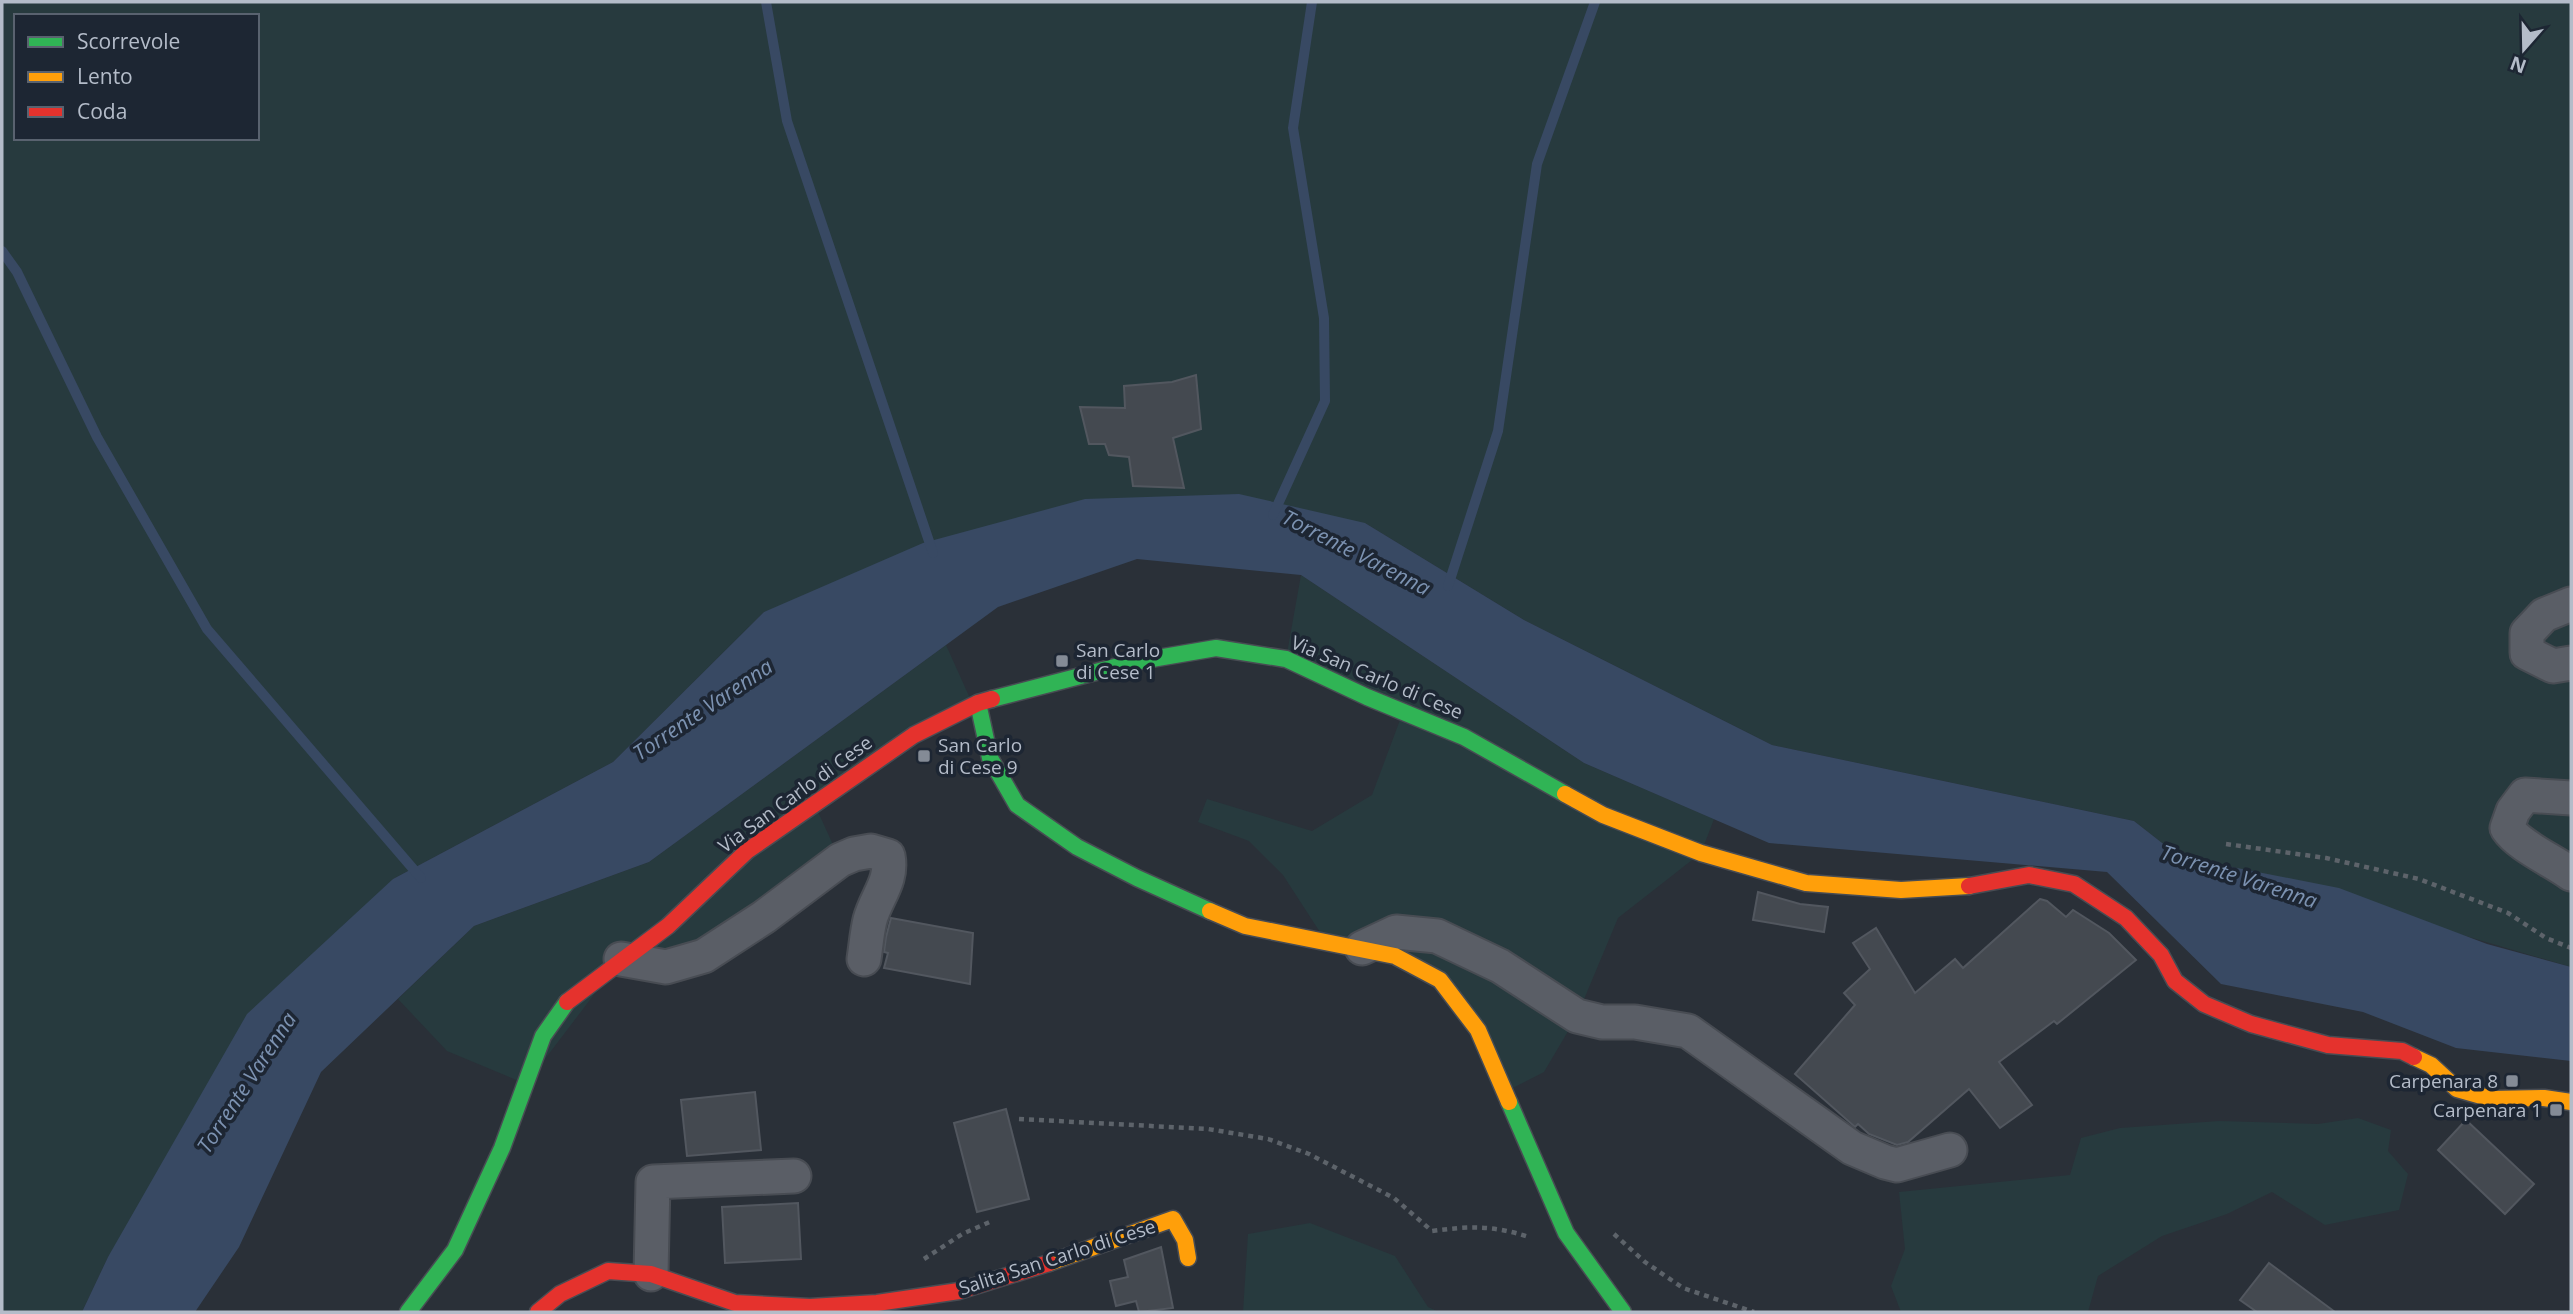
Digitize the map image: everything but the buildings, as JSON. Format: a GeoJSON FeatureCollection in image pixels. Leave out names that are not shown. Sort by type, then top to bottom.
{"type":"FeatureCollection","features":[{"type":"Feature","properties":{"kind":"street"},"geometry":{"type":"LineString","coordinates":[[2571,604],[2544,615],[2527,633],[2527,653],[2553,666],[2571,663]]}},
{"type":"Feature","properties":{"kind":"street","name":"Via San Carlo di Cese"},"geometry":{"type":"LineString","coordinates":[[408,1312],[455,1250],[502,1148],[543,1035],[570,997],[668,926],[747,850],[914,735],[978,703],[1134,662],[1216,648],[1286,659],[1367,697],[1464,737],[1603,815],[1701,853],[1805,883],[1901,890],[1972,886],[2029,876],[2074,884],[2126,918],[2161,956],[2175,981],[2204,1004],[2251,1024],[2328,1045],[2402,1051],[2431,1065],[2457,1089],[2492,1099],[2544,1098],[2571,1102]]}},
{"type":"Feature","properties":{"kind":"street"},"geometry":{"type":"LineString","coordinates":[[978,703],[990,758],[1017,805],[1077,847],[1137,878],[1245,926],[1395,956],[1440,980],[1478,1030],[1566,1233],[1623,1312]]}},
{"type":"Feature","properties":{"kind":"street"},"geometry":{"type":"LineString","coordinates":[[2571,798],[2525,795],[2513,811],[2507,828],[2515,840],[2571,874]]}},
{"type":"Feature","properties":{"kind":"street"},"geometry":{"type":"LineString","coordinates":[[621,959],[666,967],[704,956],[764,917],[840,860],[872,850],[888,856],[890,867],[886,885],[870,918],[864,959]]}},
{"type":"Feature","properties":{"kind":"street"},"geometry":{"type":"LineString","coordinates":[[1362,948],[1396,932],[1437,936],[1500,967],[1577,1016],[1602,1022],[1634,1022],[1688,1031],[1852,1148],[1885,1162],[1897,1165],[1951,1150]]}},
{"type":"Feature","properties":{"kind":"street"},"geometry":{"type":"LineString","coordinates":[[650,1275],[653,1182],[794,1176]]}},
{"type":"Feature","properties":{"kind":"street","name":"Salita San Carlo di Cese"},"geometry":{"type":"LineString","coordinates":[[538,1312],[560,1294],[608,1271],[650,1275],[735,1303],[810,1307],[877,1303],[959,1292],[1022,1273],[1173,1219],[1185,1240],[1188,1258]]}},
{"type":"Feature","properties":{"kind":"path"},"geometry":{"type":"LineString","coordinates":[[2226,844],[2326,858],[2418,879],[2508,913],[2546,938],[2571,948]]}},
{"type":"Feature","properties":{"kind":"path"},"geometry":{"type":"LineString","coordinates":[[1020,1119],[1208,1129],[1268,1139],[1309,1154],[1394,1198],[1432,1231],[1498,1227],[1546,1244],[1574,1246]]}},
{"type":"Feature","properties":{"kind":"path"},"geometry":{"type":"LineString","coordinates":[[1604,1225],[1645,1262],[1683,1288],[1754,1312]]}},
{"type":"Feature","properties":{"kind":"green space"},"geometry":{"type":"Polygon","coordinates":[[[2,2],[2571,2],[2571,967],[2232,867],[2189,864],[2134,821],[1772,745],[1524,620],[1365,523],[764,612],[613,762],[393,879],[108,1257],[82,1312],[2,1312],[2,2]]]}},
{"type":"Feature","properties":{"kind":"green space"},"geometry":{"type":"Polygon","coordinates":[[[1301,575],[1584,763],[1714,819],[1701,853],[1618,918],[1577,1016],[1544,1072],[1505,1092],[1440,980],[1327,943],[1283,875],[1249,841],[1198,822],[1207,799],[1312,831],[1372,795],[1403,712],[1286,659],[1301,575]]]}},
{"type":"Feature","properties":{"kind":"green space"},"geometry":{"type":"Polygon","coordinates":[[[946,645],[973,705],[814,803],[840,860],[704,956],[621,959],[526,1084],[447,1051],[398,999],[474,926],[649,862],[946,645]]]}},
{"type":"Feature","properties":{"kind":"green space"},"geometry":{"type":"Polygon","coordinates":[[[2358,1118],[2391,1130],[2388,1151],[2408,1174],[2399,1210],[2325,1225],[2272,1192],[2227,1214],[2162,1236],[2098,1276],[2088,1312],[1901,1312],[1891,1286],[1905,1249],[1899,1192],[2070,1175],[2081,1138],[2120,1128],[2219,1121],[2318,1124],[2358,1118]]]}},
{"type":"Feature","properties":{"kind":"green space"},"geometry":{"type":"Polygon","coordinates":[[[1310,1223],[1395,1256],[1428,1307],[1439,1312],[1243,1312],[1248,1234],[1310,1223]]]}},
{"type":"Feature","properties":{"kind":"water","name":"Torrente Varenna"},"geometry":{"type":"Polygon","coordinates":[[[1239,494],[1365,523],[1524,620],[1772,745],[2134,821],[2189,864],[2232,867],[2339,888],[2487,944],[2571,967],[2571,1061],[2456,1048],[2363,1012],[2221,984],[2107,872],[1769,843],[1584,763],[1301,575],[1137,559],[998,607],[649,862],[474,926],[321,1072],[239,1247],[195,1312],[82,1312],[108,1257],[247,1014],[393,879],[613,762],[764,612],[923,543],[1085,499],[1239,494]]]}},
{"type":"Feature","properties":{"kind":"waterway"},"geometry":{"type":"LineString","coordinates":[[766,2],[787,121],[933,553]]}},
{"type":"Feature","properties":{"kind":"waterway","name":"Torrente Varenna"},"geometry":{"type":"LineString","coordinates":[[1273,515],[1325,401],[1324,318],[1293,128],[1312,2]]}},
{"type":"Feature","properties":{"kind":"waterway"},"geometry":{"type":"LineString","coordinates":[[1448,586],[1498,431],[1537,164],[1595,2]]}},
{"type":"Feature","properties":{"kind":"waterway"},"geometry":{"type":"LineString","coordinates":[[2,251],[17,272],[97,437],[207,629],[421,878]]}},
{"type":"Feature","properties":{"kind":"traffic: fast"},"geometry":{"type":"LineString","coordinates":[[992,699],[1134,662],[1216,648],[1286,659],[1367,697],[1464,737],[1565,794]]}},
{"type":"Feature","properties":{"kind":"traffic: fast"},"geometry":{"type":"LineString","coordinates":[[978,703],[990,758],[1017,805],[1077,847],[1210,911]]}},
{"type":"Feature","properties":{"kind":"traffic: fast"},"geometry":{"type":"LineString","coordinates":[[408,1312],[455,1250],[502,1148],[543,1036],[567,1002]]}},
{"type":"Feature","properties":{"kind":"traffic: fast"},"geometry":{"type":"LineString","coordinates":[[1509,1102],[1566,1233],[1623,1312]]}},
{"type":"Feature","properties":{"kind":"traffic: slow"},"geometry":{"type":"LineString","coordinates":[[1565,794],[1603,815],[1701,853],[1806,883],[1901,890],[1969,886]]}},
{"type":"Feature","properties":{"kind":"traffic: slow"},"geometry":{"type":"LineString","coordinates":[[1210,911],[1245,926],[1395,956],[1440,980],[1478,1030],[1509,1102]]}},
{"type":"Feature","properties":{"kind":"traffic: slow"},"geometry":{"type":"LineString","coordinates":[[2414,1057],[2431,1065],[2457,1089],[2492,1099],[2544,1098],[2571,1102]]}},
{"type":"Feature","properties":{"kind":"traffic: slow"},"geometry":{"type":"LineString","coordinates":[[1049,1263],[1173,1219],[1185,1240],[1188,1258]]}},
{"type":"Feature","properties":{"kind":"traffic: jam"},"geometry":{"type":"LineString","coordinates":[[567,1002],[668,926],[747,851],[914,735],[978,703],[992,699]]}},
{"type":"Feature","properties":{"kind":"traffic: jam"},"geometry":{"type":"LineString","coordinates":[[1969,886],[2029,875],[2074,884],[2126,918],[2161,955],[2175,981],[2204,1004],[2251,1024],[2328,1045],[2402,1051],[2414,1057]]}},
{"type":"Feature","properties":{"kind":"traffic: jam"},"geometry":{"type":"LineString","coordinates":[[538,1312],[560,1294],[608,1271],[651,1274],[735,1303],[810,1307],[877,1303],[959,1291],[1049,1263]]}},
{"type":"Feature","properties":{"kind":"place","name":"San Carlo di Cese 1"},"geometry":{"type":"Point","coordinates":[1062,661]}},
{"type":"Feature","properties":{"kind":"place","name":"San Carlo di Cese 9"},"geometry":{"type":"Point","coordinates":[924,756]}},
{"type":"Feature","properties":{"kind":"place","name":"Carpenara 8"},"geometry":{"type":"Point","coordinates":[2512,1081]}},
{"type":"Feature","properties":{"kind":"place","name":"Carpenara 1"},"geometry":{"type":"Point","coordinates":[2556,1110]}}]}
